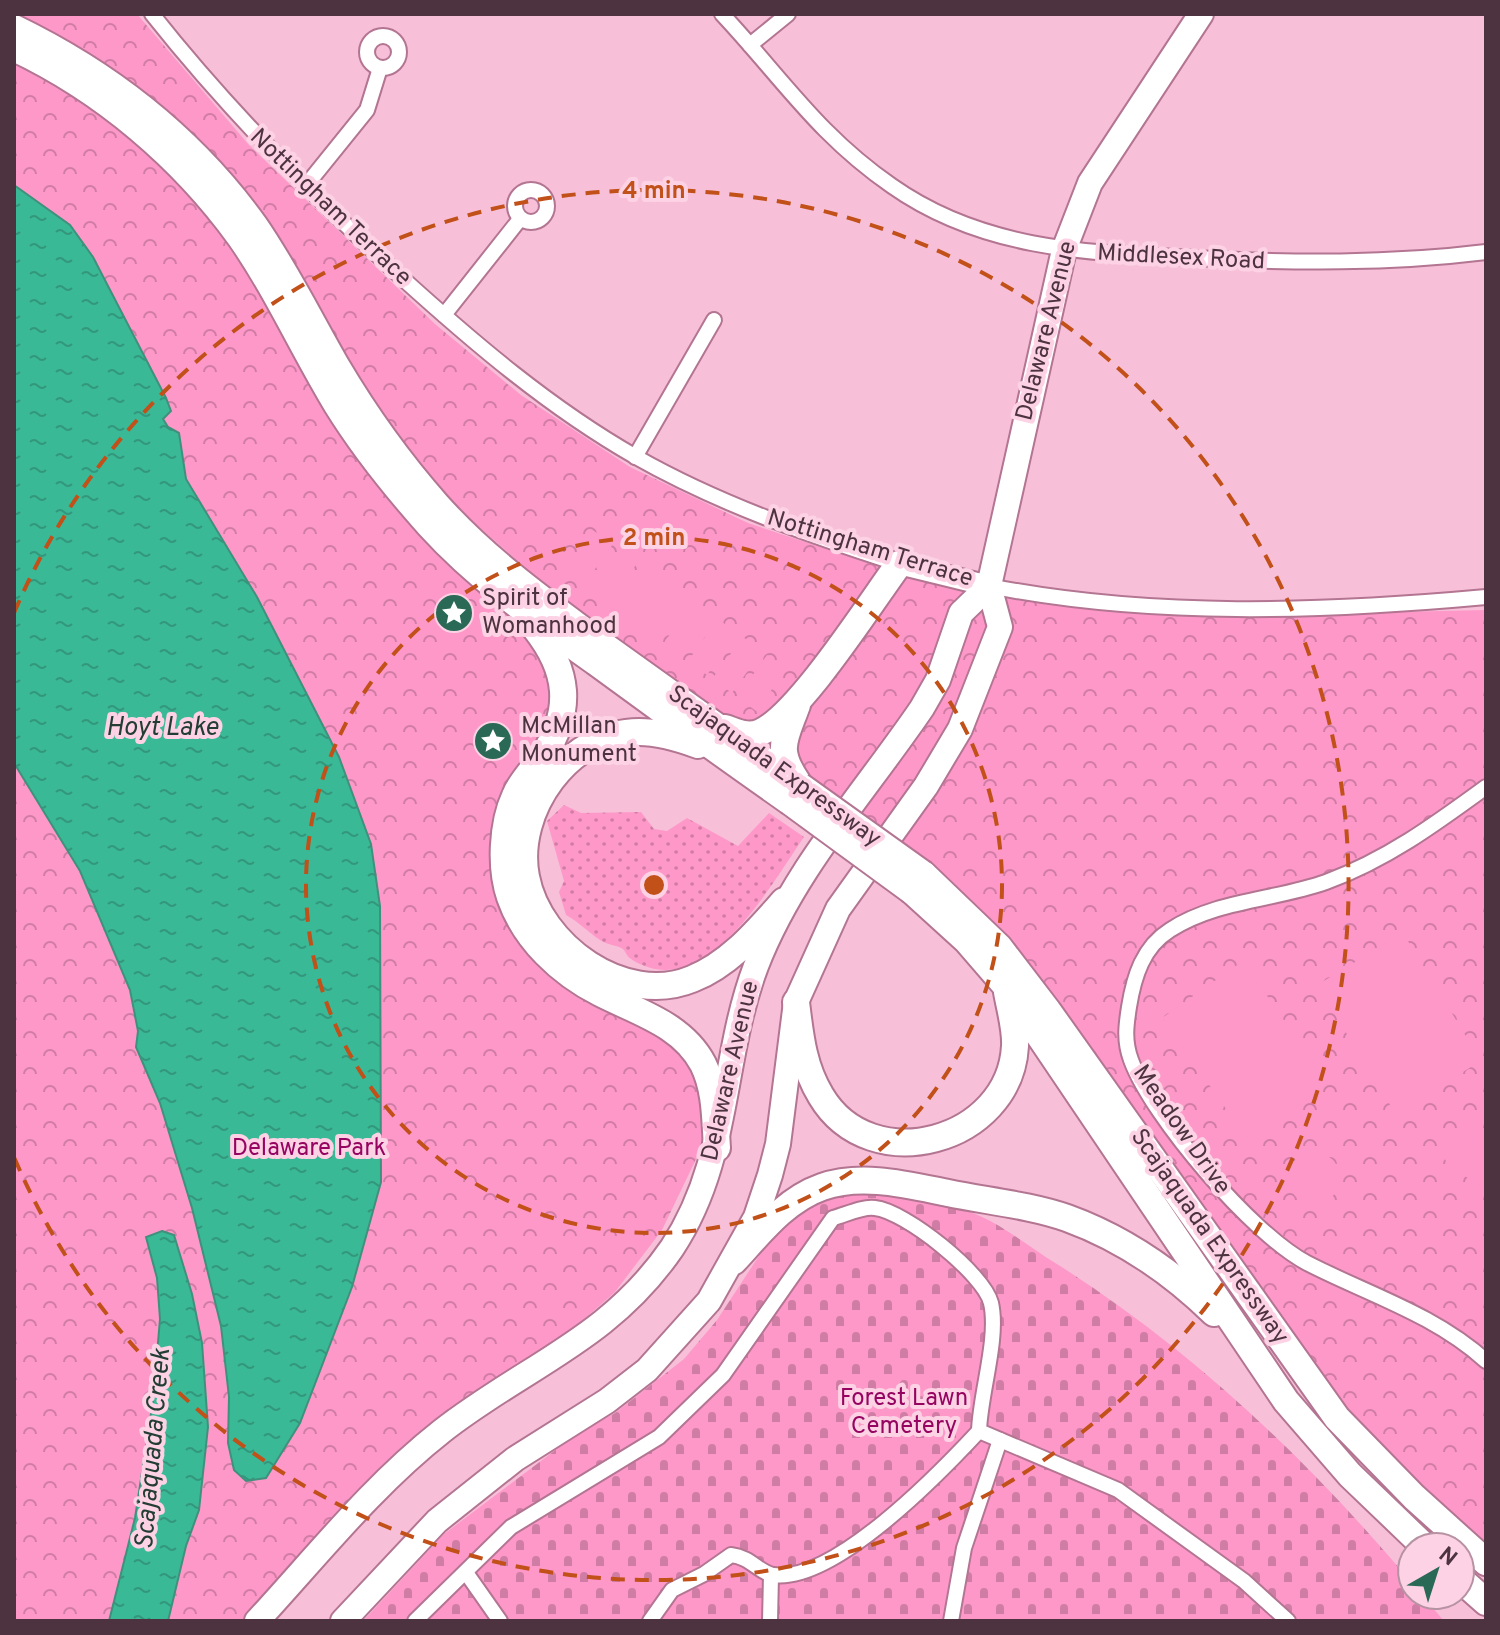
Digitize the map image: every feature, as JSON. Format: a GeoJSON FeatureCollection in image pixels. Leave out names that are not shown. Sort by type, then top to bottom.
{"type":"FeatureCollection","features":[{"type":"Feature","properties":{"kind":"highway","name":"Scajaquada Expressway"},"geometry":{"type":"LineString","coordinates":[[14,28],[85,66],[125,94],[166,128],[214,175],[271,251],[378,432],[439,507],[474,542],[519,582],[715,725],[795,794],[917,882],[999,947],[1048,1011],[1337,1418],[1406,1489],[1486,1562]]}},
{"type":"Feature","properties":{"kind":"highway","name":"Scajaquada Expressway"},"geometry":{"type":"LineString","coordinates":[[14,48],[67,77],[110,106],[190,177],[255,259],[337,406],[377,462],[460,557],[513,601],[732,761],[795,794]]}},
{"type":"Feature","properties":{"kind":"highway"},"geometry":{"type":"LineString","coordinates":[[715,725],[754,734],[770,727],[799,700],[899,564]]}},
{"type":"Feature","properties":{"kind":"highway"},"geometry":{"type":"LineString","coordinates":[[513,601],[554,651],[562,675],[563,698],[561,720],[554,738],[515,794],[510,809],[504,854],[510,897],[521,921],[557,965],[602,994],[651,1016],[690,1046],[703,1064],[713,1092],[717,1148]]}},
{"type":"Feature","properties":{"kind":"highway"},"geometry":{"type":"LineString","coordinates":[[795,794],[782,746],[799,700]]}},
{"type":"Feature","properties":{"kind":"highway"},"geometry":{"type":"LineString","coordinates":[[732,761],[664,734],[636,732],[607,738],[578,752],[539,796],[529,820],[524,851],[529,888],[537,909],[555,934],[578,956],[601,973],[632,984],[661,985],[691,980],[748,941],[784,901]]}},
{"type":"Feature","properties":{"kind":"highway","name":"Scajaquada Expressway"},"geometry":{"type":"LineString","coordinates":[[917,882],[1005,985],[1260,1363],[1317,1438],[1409,1531]]}},
{"type":"Feature","properties":{"kind":"highway"},"geometry":{"type":"LineString","coordinates":[[796,1002],[803,1055],[822,1098],[857,1130],[874,1137],[918,1143],[938,1140],[973,1124],[999,1096],[1015,1047],[1005,985]]}},
{"type":"Feature","properties":{"kind":"highway"},"geometry":{"type":"LineString","coordinates":[[734,1261],[778,1214],[804,1194],[824,1186],[862,1180],[920,1187],[1066,1217],[1106,1236],[1183,1283],[1260,1363]]}},
{"type":"Feature","properties":{"kind":"main road","name":"Delaware Avenue"},"geometry":{"type":"LineString","coordinates":[[343,1621],[437,1521],[515,1459],[607,1401],[647,1370],[709,1301],[734,1261],[756,1217],[778,1144],[796,1002],[838,909],[913,806],[960,729],[1000,627],[989,586],[1064,250],[1090,183],[1201,14]]}},
{"type":"Feature","properties":{"kind":"main road","name":"Delaware Avenue"},"geometry":{"type":"LineString","coordinates":[[257,1621],[366,1499],[408,1460],[474,1409],[607,1322],[641,1288],[672,1247],[696,1205],[717,1148],[738,1029],[754,970],[784,901],[922,708],[938,680],[961,613],[989,586]]}},
{"type":"Feature","properties":{"kind":"street","name":"Nottingham Terrace"},"geometry":{"type":"LineString","coordinates":[[152,14],[239,119],[304,188],[444,315],[537,393],[635,457],[754,514],[899,564],[989,586],[1101,601],[1308,609],[1486,597]]}},
{"type":"Feature","properties":{"kind":"street","name":"Middlesex Road"},"geometry":{"type":"LineString","coordinates":[[722,14],[824,133],[894,187],[948,218],[984,232],[1033,246],[1064,250],[1284,263],[1418,260],[1486,252]]}},
{"type":"Feature","properties":{"kind":"street"},"geometry":{"type":"LineString","coordinates":[[750,45],[788,14]]}},
{"type":"Feature","properties":{"kind":"street"},"geometry":{"type":"LineString","coordinates":[[304,188],[367,110],[380,68]]}},
{"type":"Feature","properties":{"kind":"street"},"geometry":{"type":"LineString","coordinates":[[444,315],[520,219]]}},
{"type":"Feature","properties":{"kind":"street"},"geometry":{"type":"LineString","coordinates":[[635,457],[714,320]]}},
{"type":"Feature","properties":{"kind":"street","name":"Meadow Drive"},"geometry":{"type":"LineString","coordinates":[[1486,787],[1393,853],[1324,882],[1204,914],[1169,930],[1141,960],[1133,979],[1125,1037],[1138,1076],[1169,1121],[1216,1183],[1265,1235],[1306,1262],[1425,1319],[1486,1361]]}},
{"type":"Feature","properties":{"kind":"street"},"geometry":{"type":"LineString","coordinates":[[415,1621],[467,1574],[511,1527],[659,1437],[723,1375],[833,1218],[875,1208],[924,1230],[962,1264],[991,1302],[990,1356],[980,1399],[979,1431],[889,1517],[832,1560],[800,1574],[771,1575],[746,1556],[731,1555],[672,1590],[650,1621]]}},
{"type":"Feature","properties":{"kind":"street"},"geometry":{"type":"LineString","coordinates":[[979,1431],[1118,1490],[1244,1581],[1288,1621]]}},
{"type":"Feature","properties":{"kind":"street"},"geometry":{"type":"LineString","coordinates":[[951,1621],[964,1548],[1000,1440]]}},
{"type":"Feature","properties":{"kind":"street"},"geometry":{"type":"LineString","coordinates":[[467,1574],[500,1621]]}},
{"type":"Feature","properties":{"kind":"street"},"geometry":{"type":"LineString","coordinates":[[770,1621],[771,1575]]}},
{"type":"Feature","properties":{"kind":"green space"},"geometry":{"type":"Polygon","coordinates":[[[14,14],[137,14],[249,145],[435,324],[521,395],[630,467],[748,523],[926,582],[1051,601],[1210,616],[1486,610],[1486,1546],[1476,1537],[1476,1531],[1470,1531],[1387,1455],[1339,1399],[1046,986],[988,917],[561,599],[462,512],[389,426],[347,361],[33,24],[14,14]]]}},
{"type":"Feature","properties":{"kind":"green space","name":"Delaware Park"},"geometry":{"type":"Polygon","coordinates":[[[14,63],[65,91],[110,123],[189,196],[258,278],[535,635],[558,688],[497,863],[699,1070],[704,1133],[698,1155],[662,1230],[615,1292],[565,1336],[396,1455],[358,1492],[243,1621],[14,1621],[14,63]]]}},
{"type":"Feature","properties":{"kind":"green space"},"geometry":{"type":"Polygon","coordinates":[[[594,531],[613,544],[583,586],[564,572],[594,531]]]}},
{"type":"Feature","properties":{"kind":"green space"},"geometry":{"type":"Polygon","coordinates":[[[619,549],[638,562],[608,604],[589,590],[619,549]]]}},
{"type":"Feature","properties":{"kind":"green space"},"geometry":{"type":"Polygon","coordinates":[[[644,566],[663,580],[633,622],[613,608],[644,566]]]}},
{"type":"Feature","properties":{"kind":"green space"},"geometry":{"type":"Polygon","coordinates":[[[668,584],[688,598],[657,640],[638,626],[668,584]]]}},
{"type":"Feature","properties":{"kind":"green space"},"geometry":{"type":"Polygon","coordinates":[[[693,602],[712,615],[682,657],[663,644],[693,602]]]}},
{"type":"Feature","properties":{"kind":"green space"},"geometry":{"type":"Polygon","coordinates":[[[718,619],[737,633],[707,675],[688,661],[718,619]]]}},
{"type":"Feature","properties":{"kind":"green space"},"geometry":{"type":"Polygon","coordinates":[[[743,637],[762,651],[732,693],[712,679],[743,637]]]}},
{"type":"Feature","properties":{"kind":"green space"},"geometry":{"type":"Polygon","coordinates":[[[767,655],[787,669],[756,711],[737,697],[767,655]]]}},
{"type":"Feature","properties":{"kind":"green space"},"geometry":{"type":"Polygon","coordinates":[[[564,805],[581,813],[641,812],[654,829],[667,831],[687,818],[738,846],[769,813],[804,837],[733,934],[710,954],[685,967],[658,969],[631,959],[623,949],[603,942],[566,915],[559,892],[564,881],[547,821],[564,805]]]}},
{"type":"Feature","properties":{"kind":"green space"},"geometry":{"type":"Polygon","coordinates":[[[1403,933],[1481,1061],[1395,1113],[1317,985],[1403,933]]]}},
{"type":"Feature","properties":{"kind":"green space"},"geometry":{"type":"Polygon","coordinates":[[[1243,961],[1328,1084],[1248,1140],[1162,1018],[1243,961]]]}},
{"type":"Feature","properties":{"kind":"green space"},"geometry":{"type":"Polygon","coordinates":[[[1458,1133],[1469,1134],[1486,1144],[1486,1189],[1450,1167],[1442,1155],[1447,1138],[1458,1133]]]}},
{"type":"Feature","properties":{"kind":"green space"},"geometry":{"type":"Polygon","coordinates":[[[1314,1152],[1333,1159],[1340,1178],[1333,1197],[1314,1204],[1295,1197],[1288,1178],[1295,1159],[1314,1152]]]}},
{"type":"Feature","properties":{"kind":"green space","name":"Forest Lawn Cemetery"},"geometry":{"type":"Polygon","coordinates":[[[868,1190],[940,1202],[967,1211],[1010,1233],[1108,1298],[1247,1410],[1332,1493],[1396,1565],[1396,1611],[1436,1611],[1444,1621],[363,1621],[444,1534],[574,1436],[615,1413],[684,1359],[717,1320],[772,1236],[806,1205],[836,1194],[868,1190]]]}},
{"type":"Feature","properties":{"kind":"water","name":"Hoyt Lake"},"geometry":{"type":"Polygon","coordinates":[[[14,185],[70,225],[93,257],[166,398],[171,411],[163,419],[168,427],[179,433],[186,479],[257,597],[339,757],[371,844],[380,906],[381,1182],[352,1287],[300,1423],[266,1478],[246,1481],[234,1470],[228,1443],[229,1397],[221,1326],[192,1208],[160,1103],[136,1047],[138,1031],[130,990],[80,871],[14,763],[14,185]]]}},
{"type":"Feature","properties":{"kind":"water","name":"Scajaquada Creek"},"geometry":{"type":"Polygon","coordinates":[[[162,1231],[174,1235],[192,1294],[202,1343],[208,1427],[199,1510],[186,1546],[168,1621],[109,1621],[135,1518],[153,1401],[160,1319],[157,1278],[146,1237],[162,1231]]]}},
{"type":"Feature","properties":{"kind":"place","name":"Spirit of Womanhood"},"geometry":{"type":"Point","coordinates":[454,613]}},
{"type":"Feature","properties":{"kind":"place","name":"McMillan Monument"},"geometry":{"type":"Point","coordinates":[493,741]}}]}
